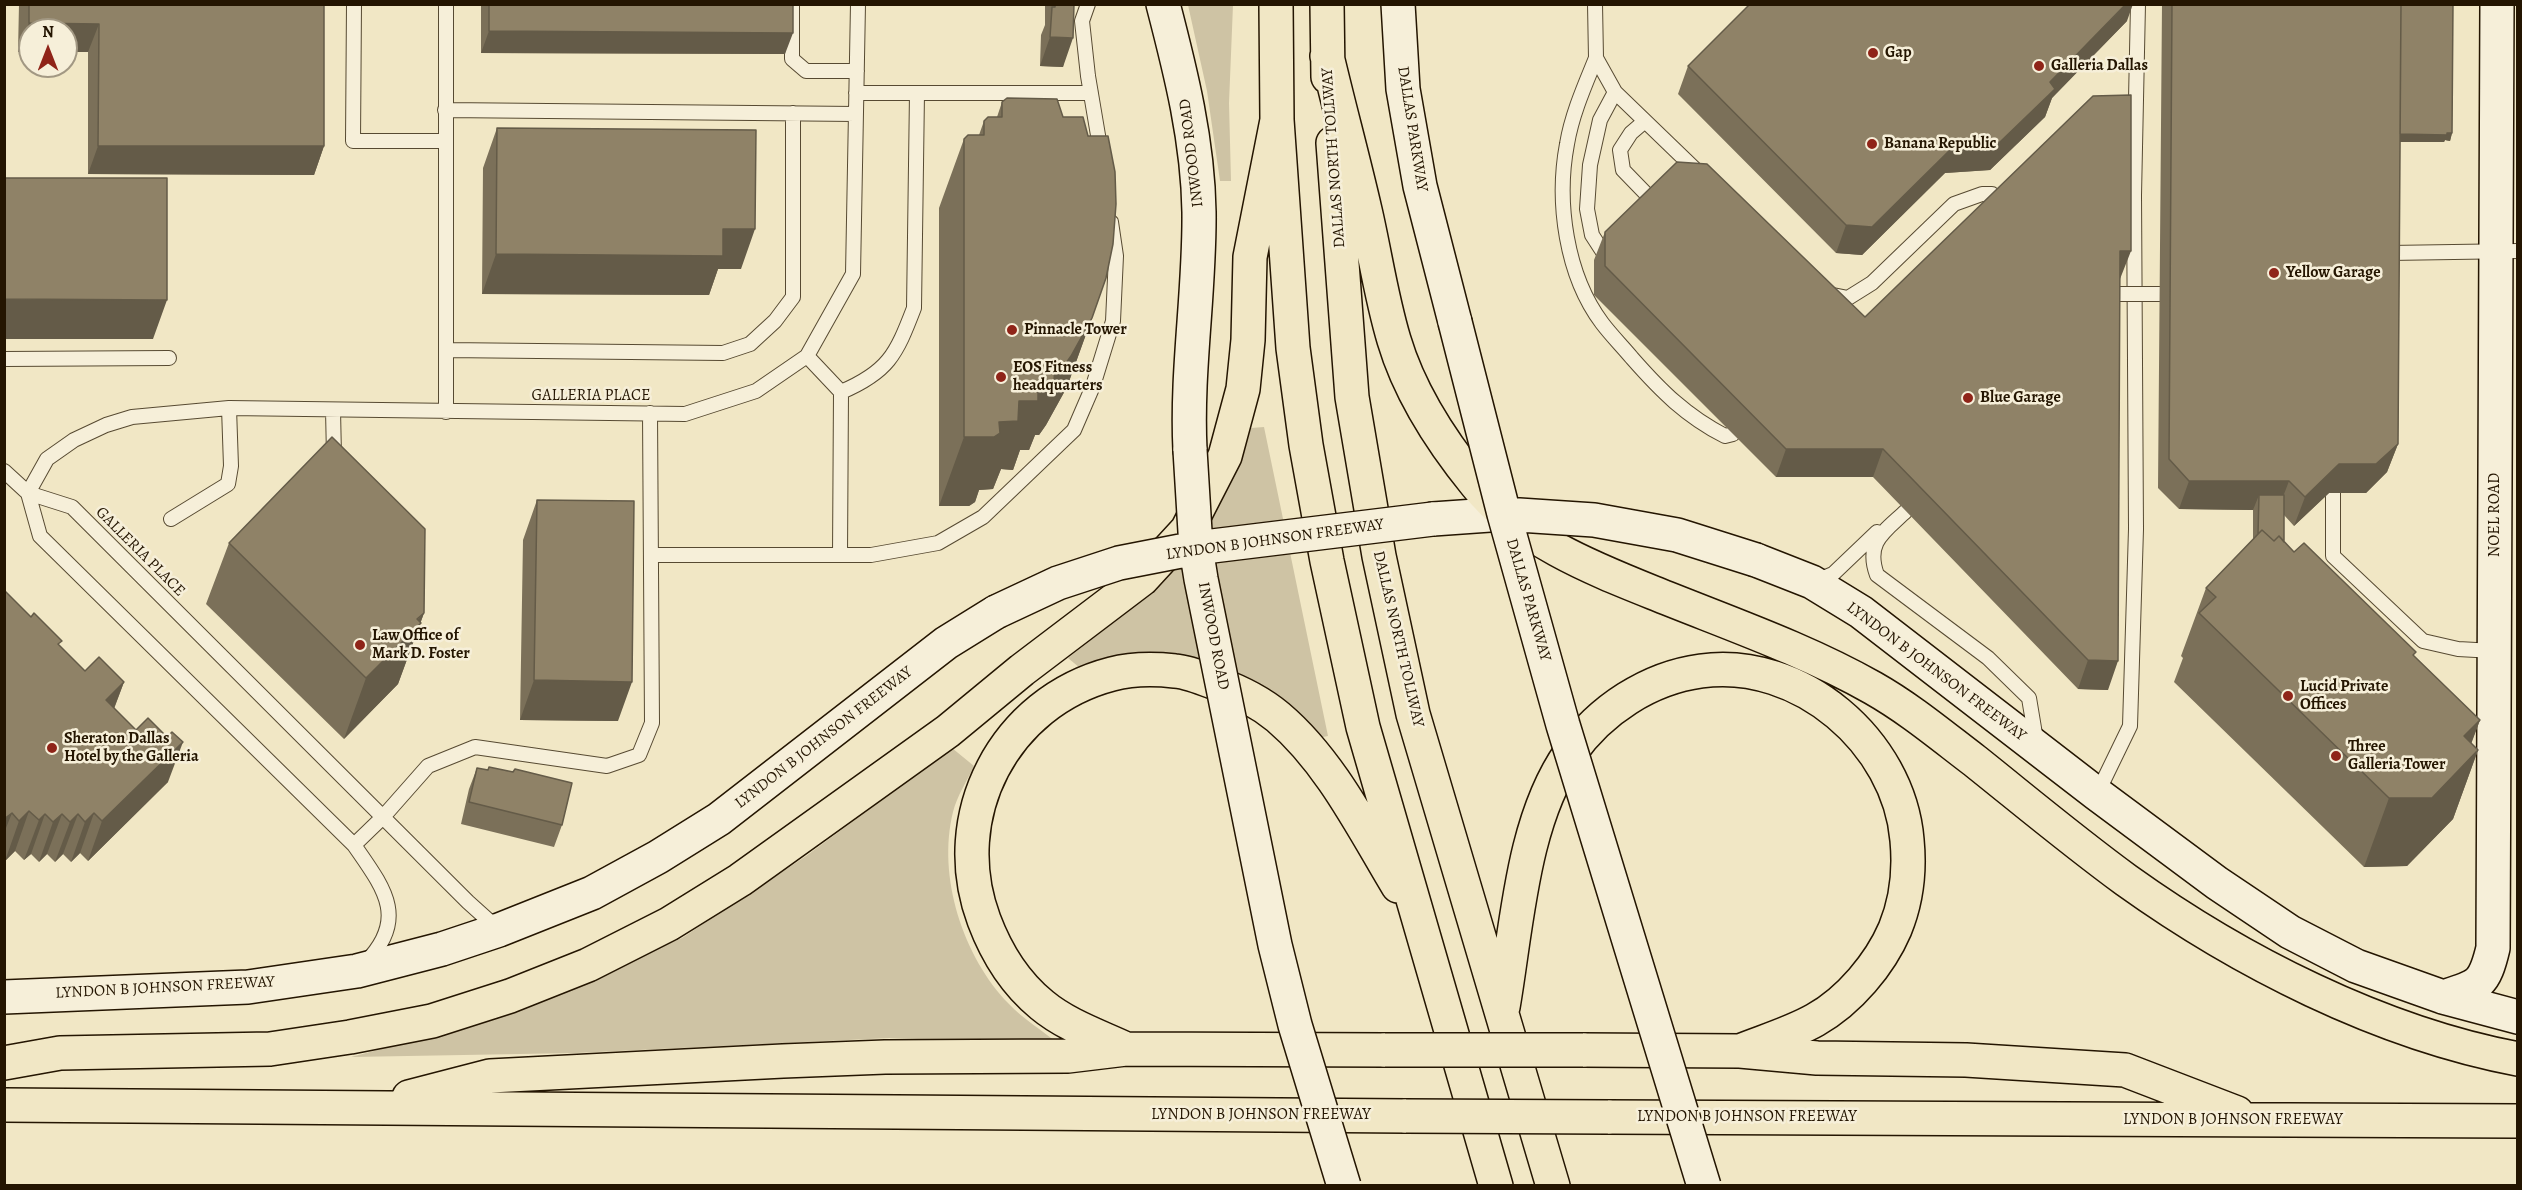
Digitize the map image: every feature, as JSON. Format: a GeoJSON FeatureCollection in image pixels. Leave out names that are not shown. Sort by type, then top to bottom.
{"type":"FeatureCollection","features":[{"type":"Feature","properties":{"kind":"highway"},"geometry":{"type":"LineString","coordinates":[[1276,4],[1277,120],[1293,348],[1306,445],[1327,561],[1363,727],[1496,1185]]}},
{"type":"Feature","properties":{"kind":"highway","name":"DALLAS NORTH TOLLWAY"},"geometry":{"type":"LineString","coordinates":[[1327,4],[1327,56],[1352,398],[1378,556],[1413,714],[1501,1017],[1553,1185]]}},
{"type":"Feature","properties":{"kind":"highway"},"geometry":{"type":"LineString","coordinates":[[1327,56],[1366,213],[1384,303],[1395,344],[1407,375],[1424,411],[1450,452],[1480,489],[1507,515],[1553,549],[1598,570],[1789,647],[1838,669],[1877,691],[1919,718],[2125,879],[2214,939],[2268,969],[2366,1012],[2458,1044],[2517,1059]]}},
{"type":"Feature","properties":{"kind":"highway"},"geometry":{"type":"LineString","coordinates":[[4,1063],[60,1053],[270,1049],[350,1037],[432,1021],[510,996],[588,965],[669,924],[740,880],[948,731],[1022,670],[1142,579],[1187,530],[1225,456],[1243,389],[1248,340],[1250,257],[1277,120]]}},
{"type":"Feature","properties":{"kind":"highway"},"geometry":{"type":"LineString","coordinates":[[1126,1049],[1069,1022],[1042,1006],[1022,986],[1003,960],[989,934],[972,876],[975,816],[998,756],[1017,732],[1034,717],[1059,697],[1084,684],[1113,673],[1177,671],[1245,694],[1278,717],[1307,747],[1337,786],[1421,923]]}},
{"type":"Feature","properties":{"kind":"highway"},"geometry":{"type":"LineString","coordinates":[[1501,1017],[1537,818],[1570,753],[1599,719],[1628,698],[1664,680],[1702,671],[1742,672],[1781,681],[1814,696],[1847,720],[1874,750],[1893,782],[1906,825],[1909,864],[1904,909],[1886,950],[1856,987],[1816,1019],[1740,1051]]}},
{"type":"Feature","properties":{"kind":"highway"},"geometry":{"type":"LineString","coordinates":[[364,1108],[490,1076],[885,1057],[1068,1056],[1126,1049],[1583,1050],[1740,1051],[1817,1058],[1966,1060],[2125,1070],[2255,1120]]}},
{"type":"Feature","properties":{"kind":"highway","name":"LYNDON B JOHNSON FREEWAY"},"geometry":{"type":"LineString","coordinates":[[4,1105],[1406,1116],[2517,1121]]}},
{"type":"Feature","properties":{"kind":"main road","name":"INWOOD ROAD"},"geometry":{"type":"LineString","coordinates":[[1163,4],[1182,76],[1197,169],[1199,243],[1189,434],[1196,548],[1275,945],[1295,1025],[1344,1185]]}},
{"type":"Feature","properties":{"kind":"main road","name":"DALLAS PARKWAY"},"geometry":{"type":"LineString","coordinates":[[1398,4],[1403,89],[1420,186],[1504,514],[1566,736],[1704,1185]]}},
{"type":"Feature","properties":{"kind":"main road","name":"NOEL ROAD"},"geometry":{"type":"LineString","coordinates":[[2443,997],[2472,988],[2487,975],[2493,948],[2506,651],[2506,251],[2497,4]]}},
{"type":"Feature","properties":{"kind":"main road","name":"LYNDON B JOHNSON FREEWAY"},"geometry":{"type":"LineString","coordinates":[[4,997],[248,987],[357,971],[442,949],[500,930],[592,893],[658,857],[719,819],[946,643],[996,612],[1058,583],[1119,562],[1196,548],[1433,519],[1504,514],[1594,520],[1677,535],[1756,560],[1812,582],[1861,612],[2097,794],[2217,883],[2290,932],[2356,966],[2443,997],[2517,1017]]}},
{"type":"Feature","properties":{"kind":"lane"},"geometry":{"type":"LineString","coordinates":[[354,4],[353,141],[446,141]]}},
{"type":"Feature","properties":{"kind":"lane"},"geometry":{"type":"LineString","coordinates":[[446,4],[446,412]]}},
{"type":"Feature","properties":{"kind":"lane"},"geometry":{"type":"LineString","coordinates":[[792,4],[792,59],[806,71],[857,71]]}},
{"type":"Feature","properties":{"kind":"lane","name":"GALLERIA PLACE"},"geometry":{"type":"LineString","coordinates":[[28,493],[47,459],[74,440],[106,425],[132,417],[229,408],[685,414],[756,391],[807,356],[854,274],[858,4]]}},
{"type":"Feature","properties":{"kind":"lane"},"geometry":{"type":"LineString","coordinates":[[1088,4],[1082,21],[1104,170]]}},
{"type":"Feature","properties":{"kind":"lane"},"geometry":{"type":"LineString","coordinates":[[1595,4],[1596,58],[1582,93],[1567,144],[1563,204],[1571,255],[1579,281],[1601,322],[1664,395],[1706,426],[1725,436],[1733,434]]}},
{"type":"Feature","properties":{"kind":"lane"},"geometry":{"type":"LineString","coordinates":[[2097,794],[2130,726],[2136,529],[2131,195],[2138,4]]}},
{"type":"Feature","properties":{"kind":"lane"},"geometry":{"type":"LineString","coordinates":[[1596,58],[1615,92],[1713,187]]}},
{"type":"Feature","properties":{"kind":"lane"},"geometry":{"type":"LineString","coordinates":[[1603,252],[1592,235],[1587,209],[1590,165],[1600,120],[1615,92]]}},
{"type":"Feature","properties":{"kind":"lane"},"geometry":{"type":"LineString","coordinates":[[856,93],[1091,93]]}},
{"type":"Feature","properties":{"kind":"lane"},"geometry":{"type":"LineString","coordinates":[[841,392],[866,381],[886,365],[903,338],[914,308],[916,93]]}},
{"type":"Feature","properties":{"kind":"lane"},"geometry":{"type":"LineString","coordinates":[[446,110],[856,114]]}},
{"type":"Feature","properties":{"kind":"lane"},"geometry":{"type":"LineString","coordinates":[[446,350],[723,353],[750,344],[776,321],[793,297],[793,113]]}},
{"type":"Feature","properties":{"kind":"lane"},"geometry":{"type":"LineString","coordinates":[[1646,121],[1631,133],[1620,150],[1623,170],[1654,202]]}},
{"type":"Feature","properties":{"kind":"lane"},"geometry":{"type":"LineString","coordinates":[[1815,285],[1824,293],[1848,298],[1872,284],[1954,204],[1982,194],[1992,194]]}},
{"type":"Feature","properties":{"kind":"lane"},"geometry":{"type":"LineString","coordinates":[[651,555],[871,555],[938,543],[983,516],[1074,429],[1093,386],[1113,321],[1116,256],[1110,213]]}},
{"type":"Feature","properties":{"kind":"lane"},"geometry":{"type":"LineString","coordinates":[[2389,253],[2506,251]]}},
{"type":"Feature","properties":{"kind":"lane"},"geometry":{"type":"LineString","coordinates":[[1579,281],[1594,279]]}},
{"type":"Feature","properties":{"kind":"lane"},"geometry":{"type":"LineString","coordinates":[[2109,294],[2160,294]]}},
{"type":"Feature","properties":{"kind":"lane"},"geometry":{"type":"LineString","coordinates":[[807,356],[841,392],[840,555]]}},
{"type":"Feature","properties":{"kind":"lane"},"geometry":{"type":"LineString","coordinates":[[4,359],[169,358]]}},
{"type":"Feature","properties":{"kind":"lane"},"geometry":{"type":"LineString","coordinates":[[171,519],[228,484],[231,466],[229,408]]}},
{"type":"Feature","properties":{"kind":"lane"},"geometry":{"type":"LineString","coordinates":[[333,410],[334,467]]}},
{"type":"Feature","properties":{"kind":"lane"},"geometry":{"type":"LineString","coordinates":[[354,845],[383,817],[428,766],[475,747],[607,766],[639,754],[652,723],[650,413]]}},
{"type":"Feature","properties":{"kind":"lane","name":"GALLERIA PLACE"},"geometry":{"type":"LineString","coordinates":[[4,471],[28,493],[72,507],[468,902],[500,930]]}},
{"type":"Feature","properties":{"kind":"lane"},"geometry":{"type":"LineString","coordinates":[[28,493],[40,536],[354,845],[386,897],[390,920],[380,947],[357,971]]}},
{"type":"Feature","properties":{"kind":"lane"},"geometry":{"type":"LineString","coordinates":[[2333,493],[2333,556],[2423,641],[2458,649],[2506,651]]}},
{"type":"Feature","properties":{"kind":"lane"},"geometry":{"type":"LineString","coordinates":[[1812,582],[1833,574],[1904,509],[1875,542],[1872,561],[1877,575],[1988,658],[2029,698],[2037,748]]}},
{"type":"Feature","properties":{"kind":"shaded area"},"geometry":{"type":"Polygon","coordinates":[[[1188,5],[1233,5],[1229,103],[1231,181],[1220,181],[1207,91],[1188,5]]]}},
{"type":"Feature","properties":{"kind":"shaded area"},"geometry":{"type":"Polygon","coordinates":[[[1264,427],[1328,736],[1318,738],[1267,691],[1080,668],[1068,658],[1133,607],[1216,510],[1241,463],[1251,428],[1264,427]]]}},
{"type":"Feature","properties":{"kind":"shaded area"},"geometry":{"type":"Polygon","coordinates":[[[952,748],[974,766],[955,806],[949,837],[952,888],[967,939],[993,985],[1009,1004],[1059,1044],[890,1038],[576,1053],[351,1057],[481,1023],[682,938],[806,856],[952,748]]]}},
{"type":"Feature","properties":{"kind":"building"},"geometry":{"type":"Polygon","coordinates":[[[29,4],[324,4],[324,146],[98,146],[99,24],[78,24],[78,18],[29,18],[29,4]]]}},
{"type":"Feature","properties":{"kind":"building"},"geometry":{"type":"Polygon","coordinates":[[[489,4],[793,4],[793,33],[489,31],[489,4]]]}},
{"type":"Feature","properties":{"kind":"building"},"geometry":{"type":"Polygon","coordinates":[[[1055,4],[1074,4],[1073,38],[1050,37],[1052,7],[1055,7],[1055,4]]]}},
{"type":"Feature","properties":{"kind":"building","name":"Banana Republic"},"geometry":{"type":"Polygon","coordinates":[[[1750,4],[2126,4],[2050,82],[2055,89],[2000,142],[1955,145],[1872,227],[1846,225],[1688,66],[1750,4]]]}},
{"type":"Feature","properties":{"kind":"building","name":"Yellow Garage"},"geometry":{"type":"Polygon","coordinates":[[[2172,4],[2401,4],[2398,444],[2376,464],[2339,464],[2305,497],[2289,481],[2189,481],[2169,459],[2172,4]]]}},
{"type":"Feature","properties":{"kind":"building"},"geometry":{"type":"Polygon","coordinates":[[[2401,4],[2453,4],[2452,133],[2447,133],[2447,135],[2400,134],[2401,4]]]}},
{"type":"Feature","properties":{"kind":"building","name":"Blue Garage"},"geometry":{"type":"Polygon","coordinates":[[[2131,95],[2131,251],[2120,251],[2118,661],[2088,660],[1883,449],[1786,449],[1605,266],[1605,232],[1677,162],[1707,164],[1865,317],[2093,96],[2131,95]]]}},
{"type":"Feature","properties":{"kind":"building","name":"Pinnacle Tower"},"geometry":{"type":"Polygon","coordinates":[[[1007,98],[1057,99],[1063,117],[1083,117],[1088,136],[1108,136],[1115,172],[1116,204],[1113,244],[1106,278],[1092,318],[1064,366],[1055,366],[1054,381],[1038,381],[1038,401],[1019,401],[1018,421],[999,422],[1000,433],[994,437],[964,437],[964,139],[968,135],[984,135],[984,121],[988,117],[1002,117],[1002,102],[1007,98]]]}},
{"type":"Feature","properties":{"kind":"building"},"geometry":{"type":"Polygon","coordinates":[[[497,128],[756,130],[755,229],[723,229],[723,256],[496,254],[497,128]]]}},
{"type":"Feature","properties":{"kind":"building"},"geometry":{"type":"Polygon","coordinates":[[[4,178],[167,178],[167,300],[4,299],[4,178]]]}},
{"type":"Feature","properties":{"kind":"building"},"geometry":{"type":"Polygon","coordinates":[[[332,437],[425,529],[424,613],[417,619],[421,623],[366,678],[229,543],[332,437]]]}},
{"type":"Feature","properties":{"kind":"building"},"geometry":{"type":"Polygon","coordinates":[[[2259,495],[2284,495],[2284,542],[2279,536],[2274,541],[2262,530],[2258,534],[2259,495]]]}},
{"type":"Feature","properties":{"kind":"building"},"geometry":{"type":"Polygon","coordinates":[[[537,500],[634,501],[632,682],[534,680],[537,500]]]}},
{"type":"Feature","properties":{"kind":"building"},"geometry":{"type":"Polygon","coordinates":[[[2262,530],[2274,541],[2279,536],[2294,552],[2304,543],[2416,652],[2413,655],[2480,720],[2464,736],[2478,750],[2432,798],[2389,798],[2199,613],[2216,597],[2206,588],[2262,530]]]}},
{"type":"Feature","properties":{"kind":"building","name":"Sheraton Dallas Hotel by the Galleria"},"geometry":{"type":"Polygon","coordinates":[[[4,590],[31,617],[34,613],[62,641],[58,644],[85,671],[99,657],[124,682],[106,700],[136,730],[148,718],[167,737],[172,732],[183,742],[102,821],[94,813],[85,822],[78,814],[70,822],[62,814],[53,822],[45,814],[39,820],[29,811],[19,821],[12,813],[4,819],[4,590]]]}},
{"type":"Feature","properties":{"kind":"building"},"geometry":{"type":"Polygon","coordinates":[[[489,767],[513,772],[515,769],[572,783],[562,825],[469,802],[477,768],[488,770],[489,767]]]}},
{"type":"Feature","properties":{"kind":"place","name":"Gap"},"geometry":{"type":"Point","coordinates":[1873,53]}},
{"type":"Feature","properties":{"kind":"place","name":"Galleria Dallas"},"geometry":{"type":"Point","coordinates":[2039,66]}},
{"type":"Feature","properties":{"kind":"place","name":"Banana Republic"},"geometry":{"type":"Point","coordinates":[1872,144]}},
{"type":"Feature","properties":{"kind":"place","name":"Yellow Garage"},"geometry":{"type":"Point","coordinates":[2274,273]}},
{"type":"Feature","properties":{"kind":"place","name":"Pinnacle Tower"},"geometry":{"type":"Point","coordinates":[1012,330]}},
{"type":"Feature","properties":{"kind":"place","name":"EOS Fitness headquarters"},"geometry":{"type":"Point","coordinates":[1001,377]}},
{"type":"Feature","properties":{"kind":"place","name":"Blue Garage"},"geometry":{"type":"Point","coordinates":[1968,398]}},
{"type":"Feature","properties":{"kind":"place","name":"Law Office of Mark D. Foster"},"geometry":{"type":"Point","coordinates":[360,645]}},
{"type":"Feature","properties":{"kind":"place","name":"Lucid Private Offices"},"geometry":{"type":"Point","coordinates":[2288,696]}},
{"type":"Feature","properties":{"kind":"place","name":"Sheraton Dallas Hotel by the Galleria"},"geometry":{"type":"Point","coordinates":[52,748]}},
{"type":"Feature","properties":{"kind":"place","name":"Three Galleria Tower"},"geometry":{"type":"Point","coordinates":[2336,756]}}]}
